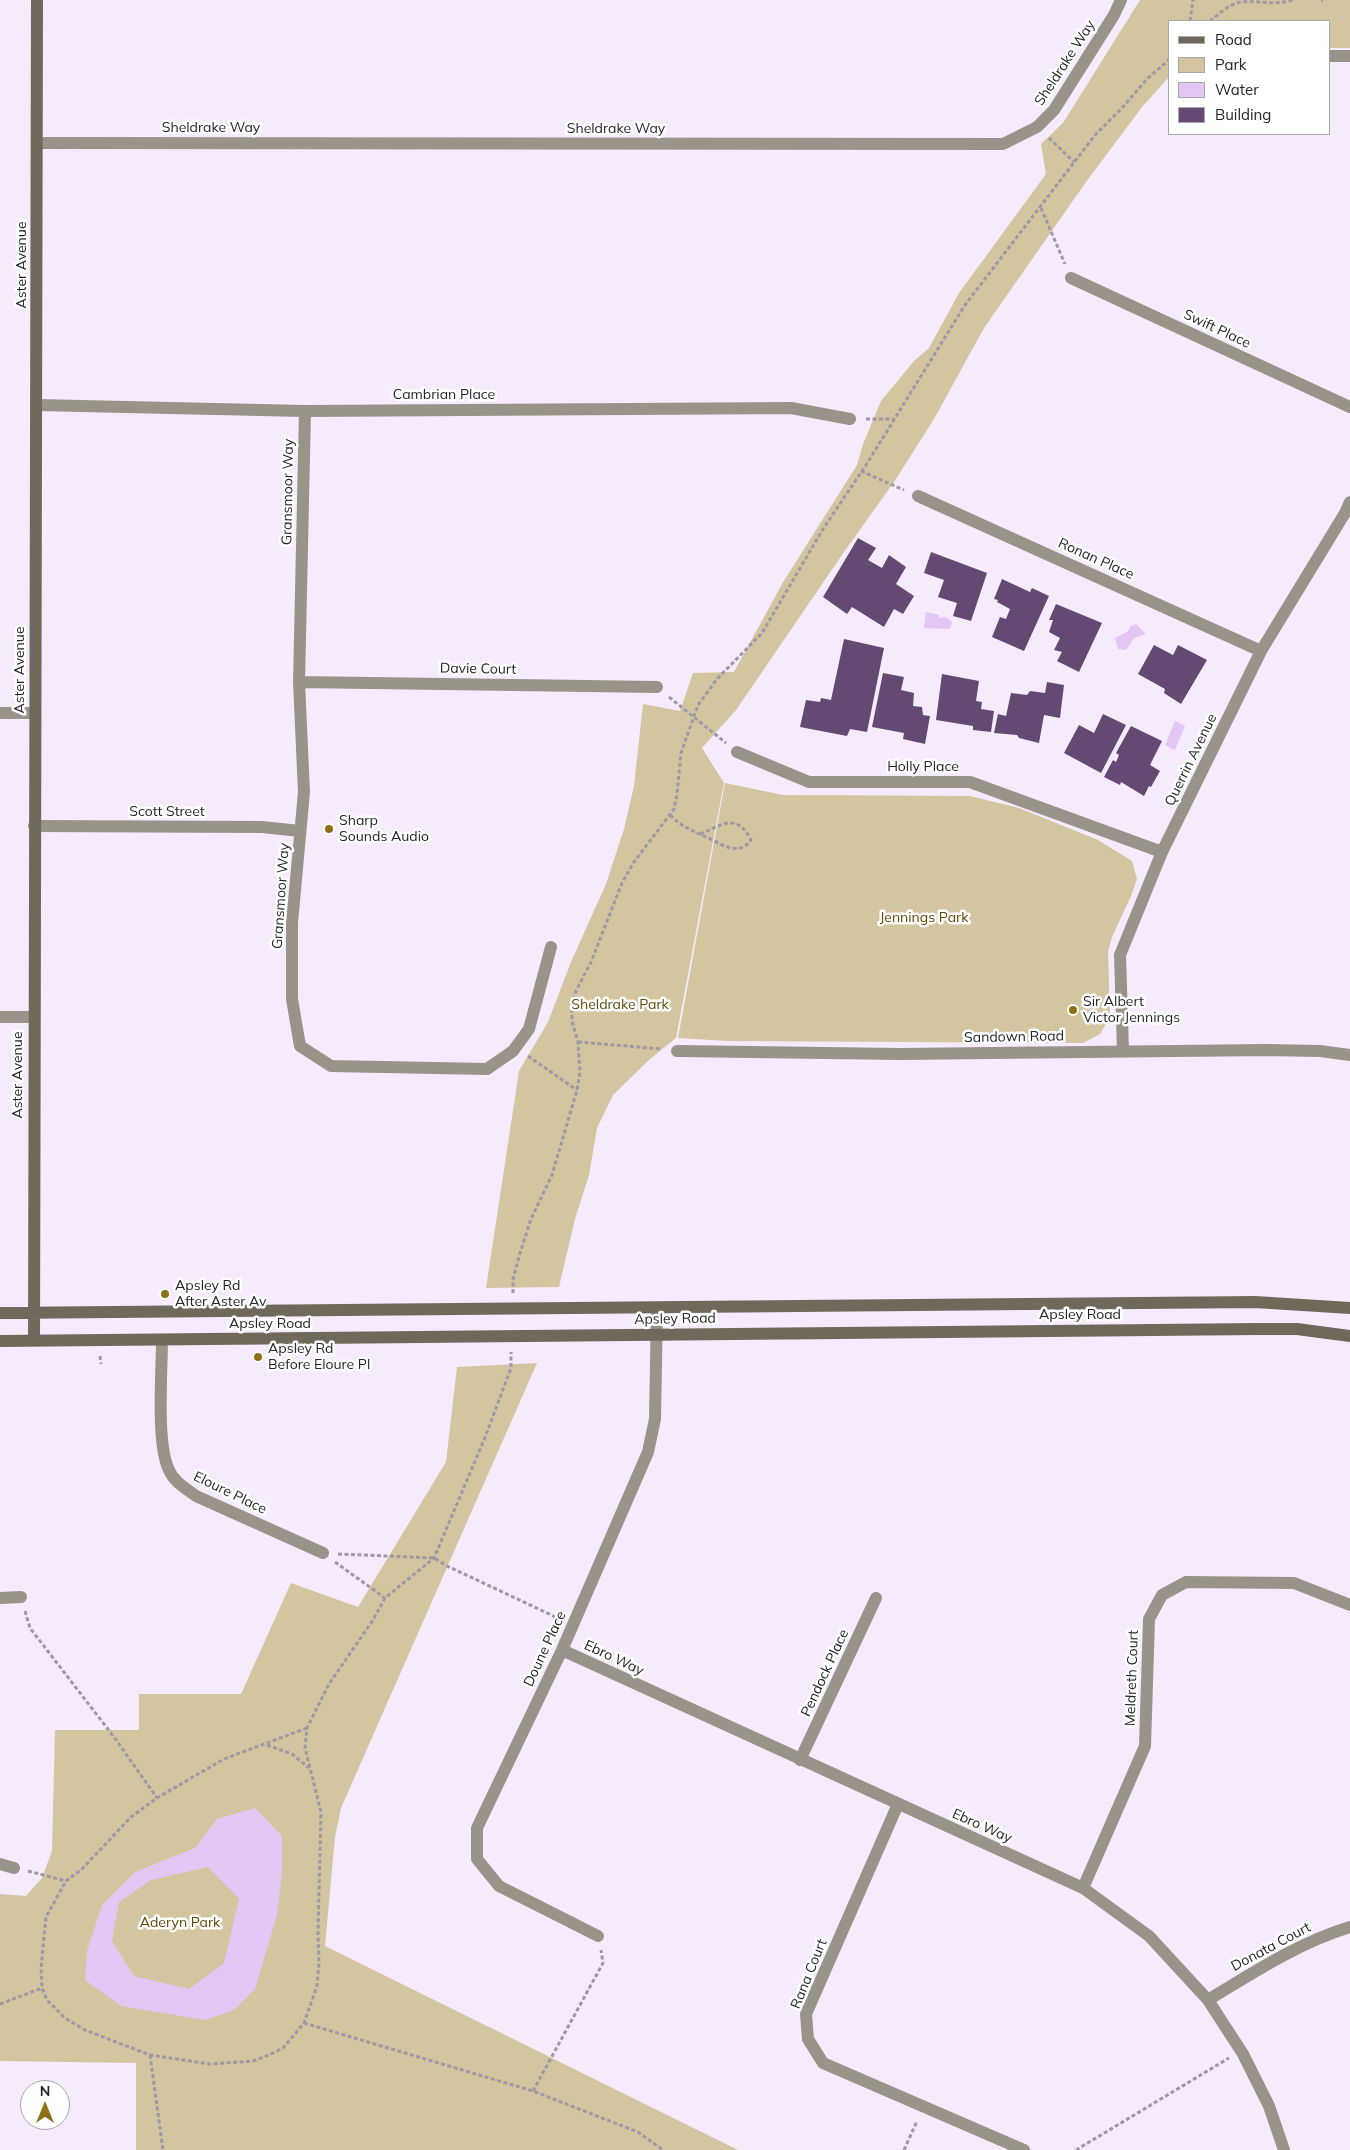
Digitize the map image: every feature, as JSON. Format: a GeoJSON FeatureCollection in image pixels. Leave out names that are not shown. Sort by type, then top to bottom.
{"type":"FeatureCollection","features":[{"type":"Feature","properties":{"kind":"main road","name":"Aster Avenue"},"geometry":{"type":"LineString","coordinates":[[34,1340],[33,1017],[37,0]]}},
{"type":"Feature","properties":{"kind":"main road","name":"Apsley Road"},"geometry":{"type":"LineString","coordinates":[[0,1313],[1256,1302],[1350,1308]]}},
{"type":"Feature","properties":{"kind":"main road","name":"Apsley Road"},"geometry":{"type":"LineString","coordinates":[[0,1341],[1268,1329],[1297,1329],[1350,1336]]}},
{"type":"Feature","properties":{"kind":"street","name":"Sheldrake Way"},"geometry":{"type":"LineString","coordinates":[[37,143],[1003,144],[1037,127],[1054,110],[1121,0]]}},
{"type":"Feature","properties":{"kind":"street"},"geometry":{"type":"LineString","coordinates":[[1330,56],[1350,56]]}},
{"type":"Feature","properties":{"kind":"street","name":"Swift Place"},"geometry":{"type":"LineString","coordinates":[[1071,278],[1350,407]]}},
{"type":"Feature","properties":{"kind":"street","name":"Cambrian Place"},"geometry":{"type":"LineString","coordinates":[[36,405],[305,411],[791,408],[850,420]]}},
{"type":"Feature","properties":{"kind":"street","name":"Gransmoor Way"},"geometry":{"type":"LineString","coordinates":[[305,411],[299,682],[304,792],[292,923],[292,999],[300,1046],[332,1066],[487,1069],[513,1051],[529,1029],[551,946]]}},
{"type":"Feature","properties":{"kind":"street","name":"Ronan Place"},"geometry":{"type":"LineString","coordinates":[[918,496],[1261,650]]}},
{"type":"Feature","properties":{"kind":"street","name":"Querrin Avenue"},"geometry":{"type":"LineString","coordinates":[[1123,1050],[1120,955],[1162,852],[1261,650],[1346,513],[1350,502]]}},
{"type":"Feature","properties":{"kind":"street","name":"Davie Court"},"geometry":{"type":"LineString","coordinates":[[299,682],[657,687]]}},
{"type":"Feature","properties":{"kind":"street"},"geometry":{"type":"LineString","coordinates":[[0,713],[35,713]]}},
{"type":"Feature","properties":{"kind":"street","name":"Holly Place"},"geometry":{"type":"LineString","coordinates":[[737,752],[809,782],[970,782],[1162,852]]}},
{"type":"Feature","properties":{"kind":"street","name":"Scott Street"},"geometry":{"type":"LineString","coordinates":[[34,826],[262,827],[300,831]]}},
{"type":"Feature","properties":{"kind":"street"},"geometry":{"type":"LineString","coordinates":[[0,1017],[33,1017]]}},
{"type":"Feature","properties":{"kind":"street","name":"Sandown Road"},"geometry":{"type":"LineString","coordinates":[[677,1051],[900,1054],[1123,1050],[1320,1051],[1350,1055]]}},
{"type":"Feature","properties":{"kind":"street","name":"Doune Place"},"geometry":{"type":"LineString","coordinates":[[598,1936],[499,1886],[477,1859],[477,1828],[562,1650],[648,1452],[655,1419],[656,1308]]}},
{"type":"Feature","properties":{"kind":"street","name":"Eloure Place"},"geometry":{"type":"LineString","coordinates":[[162,1340],[162,1439],[164,1458],[169,1472],[179,1485],[196,1496],[322,1553]]}},
{"type":"Feature","properties":{"kind":"street","name":"Meldreth Court"},"geometry":{"type":"LineString","coordinates":[[1083,1888],[1145,1746],[1149,1619],[1162,1595],[1186,1582],[1294,1583],[1350,1605]]}},
{"type":"Feature","properties":{"kind":"street"},"geometry":{"type":"LineString","coordinates":[[0,1598],[22,1597]]}},
{"type":"Feature","properties":{"kind":"street","name":"Pendock Place"},"geometry":{"type":"LineString","coordinates":[[800,1760],[876,1598]]}},
{"type":"Feature","properties":{"kind":"street","name":"Ebro Way"},"geometry":{"type":"LineString","coordinates":[[562,1650],[1083,1888],[1149,1936],[1208,2000],[1240,2051],[1269,2106],[1284,2150]]}},
{"type":"Feature","properties":{"kind":"street","name":"Rana Court"},"geometry":{"type":"LineString","coordinates":[[898,1804],[806,2014],[808,2039],[823,2063],[1024,2150]]}},
{"type":"Feature","properties":{"kind":"street"},"geometry":{"type":"LineString","coordinates":[[0,1864],[14,1868]]}},
{"type":"Feature","properties":{"kind":"street","name":"Donata Court"},"geometry":{"type":"LineString","coordinates":[[1208,2000],[1281,1955],[1328,1934],[1350,1927]]}},
{"type":"Feature","properties":{"kind":"path"},"geometry":{"type":"LineString","coordinates":[[1190,20],[1193,0]]}},
{"type":"Feature","properties":{"kind":"path"},"geometry":{"type":"LineString","coordinates":[[1211,20],[1232,5],[1242,2],[1284,3],[1292,0]]}},
{"type":"Feature","properties":{"kind":"path"},"geometry":{"type":"LineString","coordinates":[[513,1296],[513,1279],[520,1253],[531,1219],[552,1175],[577,1090],[580,1072],[578,1042],[572,1021],[572,1003],[591,962],[622,883],[634,862],[674,809],[681,753],[698,705],[717,679],[762,634],[823,529],[965,305],[1095,135],[1147,79],[1168,61]]}},
{"type":"Feature","properties":{"kind":"path"},"geometry":{"type":"LineString","coordinates":[[1037,127],[1074,162]]}},
{"type":"Feature","properties":{"kind":"path"},"geometry":{"type":"LineString","coordinates":[[1040,207],[1071,278]]}},
{"type":"Feature","properties":{"kind":"path"},"geometry":{"type":"LineString","coordinates":[[850,420],[895,418]]}},
{"type":"Feature","properties":{"kind":"path"},"geometry":{"type":"LineString","coordinates":[[861,471],[918,496]]}},
{"type":"Feature","properties":{"kind":"path"},"geometry":{"type":"LineString","coordinates":[[657,687],[737,752]]}},
{"type":"Feature","properties":{"kind":"path"},"geometry":{"type":"LineString","coordinates":[[670,815],[681,826],[722,846],[733,849],[747,845],[751,840],[747,833],[738,825],[728,822],[700,834]]}},
{"type":"Feature","properties":{"kind":"path"},"geometry":{"type":"LineString","coordinates":[[578,1042],[677,1051]]}},
{"type":"Feature","properties":{"kind":"path"},"geometry":{"type":"LineString","coordinates":[[513,1051],[533,1058],[577,1090]]}},
{"type":"Feature","properties":{"kind":"path"},"geometry":{"type":"LineString","coordinates":[[307,1728],[267,1745],[224,1759],[157,1798],[131,1818],[81,1870],[66,1881],[46,1917],[41,1968],[42,1988],[47,2000],[65,2018],[85,2030],[150,2055],[210,2064],[253,2061],[283,2048],[304,2023],[317,1986],[319,1964],[321,1812],[305,1748],[307,1728],[329,1684],[373,1620],[385,1598],[434,1558],[484,1440],[511,1368],[511,1358]]}},
{"type":"Feature","properties":{"kind":"path"},"geometry":{"type":"LineString","coordinates":[[322,1553],[434,1558],[447,1566],[573,1625]]}},
{"type":"Feature","properties":{"kind":"path"},"geometry":{"type":"LineString","coordinates":[[322,1553],[385,1598]]}},
{"type":"Feature","properties":{"kind":"path"},"geometry":{"type":"LineString","coordinates":[[22,1597],[30,1628],[114,1737],[157,1798]]}},
{"type":"Feature","properties":{"kind":"path"},"geometry":{"type":"LineString","coordinates":[[267,1745],[292,1754],[310,1768]]}},
{"type":"Feature","properties":{"kind":"path"},"geometry":{"type":"LineString","coordinates":[[14,1868],[66,1881]]}},
{"type":"Feature","properties":{"kind":"path"},"geometry":{"type":"LineString","coordinates":[[533,2091],[603,1964],[598,1936]]}},
{"type":"Feature","properties":{"kind":"path"},"geometry":{"type":"LineString","coordinates":[[0,2004],[42,1988]]}},
{"type":"Feature","properties":{"kind":"path"},"geometry":{"type":"LineString","coordinates":[[304,2023],[533,2091],[638,2132],[663,2150]]}},
{"type":"Feature","properties":{"kind":"path"},"geometry":{"type":"LineString","coordinates":[[1076,2150],[1240,2051]]}},
{"type":"Feature","properties":{"kind":"path"},"geometry":{"type":"LineString","coordinates":[[150,2055],[163,2150]]}},
{"type":"Feature","properties":{"kind":"path"},"geometry":{"type":"LineString","coordinates":[[904,2150],[924,2107]]}},
{"type":"Feature","properties":{"kind":"green space","name":"Sheldrake Park"},"geometry":{"type":"Polygon","coordinates":[[[1140,0],[1350,0],[1350,48],[1330,48],[1330,20],[1168,20],[1168,78],[1142,107],[1086,182],[984,328],[934,419],[894,482],[736,710],[702,748],[724,783],[676,1038],[650,1059],[613,1095],[597,1128],[589,1175],[575,1219],[559,1287],[486,1288],[519,1071],[548,1022],[571,962],[606,884],[624,829],[634,786],[643,704],[680,711],[693,673],[734,672],[782,584],[857,465],[863,444],[881,401],[914,361],[929,348],[959,293],[1046,174],[1041,144],[1063,123],[1140,0]]]}},
{"type":"Feature","properties":{"kind":"green space","name":"Jennings Park"},"geometry":{"type":"Polygon","coordinates":[[[725,783],[783,795],[970,796],[1019,808],[1098,840],[1132,861],[1137,879],[1112,937],[1108,952],[1110,1017],[1100,1034],[1083,1043],[727,1041],[678,1038],[725,783]]]}},
{"type":"Feature","properties":{"kind":"green space","name":"Aderyn Park"},"geometry":{"type":"Polygon","coordinates":[[[537,1363],[341,1808],[335,1837],[325,1946],[738,2150],[136,2150],[136,2063],[0,2061],[0,1894],[26,1896],[42,1878],[52,1851],[55,1730],[139,1730],[139,1694],[241,1694],[291,1583],[358,1607],[446,1462],[457,1367],[537,1363]]]}},
{"type":"Feature","properties":{"kind":"water"},"geometry":{"type":"Polygon","coordinates":[[[926,612],[939,615],[939,618],[946,617],[952,622],[950,629],[924,628],[926,612]]]}},
{"type":"Feature","properties":{"kind":"water"},"geometry":{"type":"Polygon","coordinates":[[[1136,624],[1146,634],[1134,638],[1126,650],[1118,649],[1115,638],[1127,632],[1131,626],[1136,624]]]}},
{"type":"Feature","properties":{"kind":"water"},"geometry":{"type":"Polygon","coordinates":[[[1175,721],[1185,726],[1175,750],[1165,745],[1175,721]]]}},
{"type":"Feature","properties":{"kind":"water"},"geometry":{"type":"Polygon","coordinates":[[[255,1808],[282,1836],[282,1872],[277,1915],[255,1989],[234,2010],[205,2020],[121,2006],[85,1980],[87,1951],[102,1905],[135,1872],[195,1848],[217,1819],[255,1808]],[[208,1867],[151,1880],[119,1902],[112,1941],[134,1976],[189,1989],[224,1963],[239,1899],[208,1867]]]}},
{"type":"Feature","properties":{"kind":"building"},"geometry":{"type":"Polygon","coordinates":[[[858,538],[876,548],[868,560],[882,568],[889,555],[906,567],[896,584],[914,596],[903,614],[894,609],[884,627],[852,607],[847,614],[823,597],[858,538]]]}},
{"type":"Feature","properties":{"kind":"building"},"geometry":{"type":"Polygon","coordinates":[[[931,552],[987,573],[971,621],[953,616],[957,603],[938,597],[944,580],[924,573],[931,552]]]}},
{"type":"Feature","properties":{"kind":"building"},"geometry":{"type":"Polygon","coordinates":[[[1002,579],[1030,592],[1032,588],[1049,596],[1024,651],[992,637],[1000,617],[1006,619],[1010,609],[994,599],[1002,579]]]}},
{"type":"Feature","properties":{"kind":"building"},"geometry":{"type":"Polygon","coordinates":[[[1056,604],[1102,623],[1079,672],[1057,661],[1062,652],[1054,650],[1060,638],[1049,632],[1053,620],[1049,620],[1056,604]]]}},
{"type":"Feature","properties":{"kind":"building"},"geometry":{"type":"Polygon","coordinates":[[[844,639],[884,648],[867,732],[850,729],[847,736],[800,727],[806,700],[820,702],[821,698],[831,700],[844,639]]]}},
{"type":"Feature","properties":{"kind":"building"},"geometry":{"type":"Polygon","coordinates":[[[1154,645],[1173,655],[1178,645],[1207,660],[1181,704],[1164,693],[1165,689],[1138,674],[1154,645]]]}},
{"type":"Feature","properties":{"kind":"building"},"geometry":{"type":"Polygon","coordinates":[[[883,673],[904,677],[901,690],[914,693],[913,706],[922,707],[923,715],[930,716],[925,744],[903,739],[904,733],[872,727],[883,673]]]}},
{"type":"Feature","properties":{"kind":"building"},"geometry":{"type":"Polygon","coordinates":[[[942,674],[979,681],[976,701],[982,702],[981,709],[994,711],[991,732],[973,730],[973,726],[936,720],[942,674]]]}},
{"type":"Feature","properties":{"kind":"building"},"geometry":{"type":"Polygon","coordinates":[[[1047,682],[1064,685],[1060,718],[1044,715],[1039,743],[1019,738],[1017,735],[994,733],[998,714],[1006,716],[1011,693],[1027,695],[1030,691],[1045,693],[1047,682]]]}},
{"type":"Feature","properties":{"kind":"building"},"geometry":{"type":"Polygon","coordinates":[[[1103,714],[1126,725],[1101,773],[1064,753],[1079,725],[1094,733],[1103,714]]]}},
{"type":"Feature","properties":{"kind":"building"},"geometry":{"type":"Polygon","coordinates":[[[1131,726],[1162,741],[1150,765],[1160,771],[1144,796],[1121,782],[1120,785],[1104,777],[1113,760],[1116,762],[1119,755],[1116,753],[1131,726]]]}},
{"type":"Feature","properties":{"kind":"place","name":"Sharp Sounds Audio"},"geometry":{"type":"Point","coordinates":[329,829]}},
{"type":"Feature","properties":{"kind":"place","name":"Sir Albert Victor Jennings"},"geometry":{"type":"Point","coordinates":[1073,1010]}},
{"type":"Feature","properties":{"kind":"place","name":"Apsley Rd After Aster Av"},"geometry":{"type":"Point","coordinates":[165,1294]}},
{"type":"Feature","properties":{"kind":"place","name":"Apsley Rd Before Eloure Pl"},"geometry":{"type":"Point","coordinates":[258,1357]}}]}
